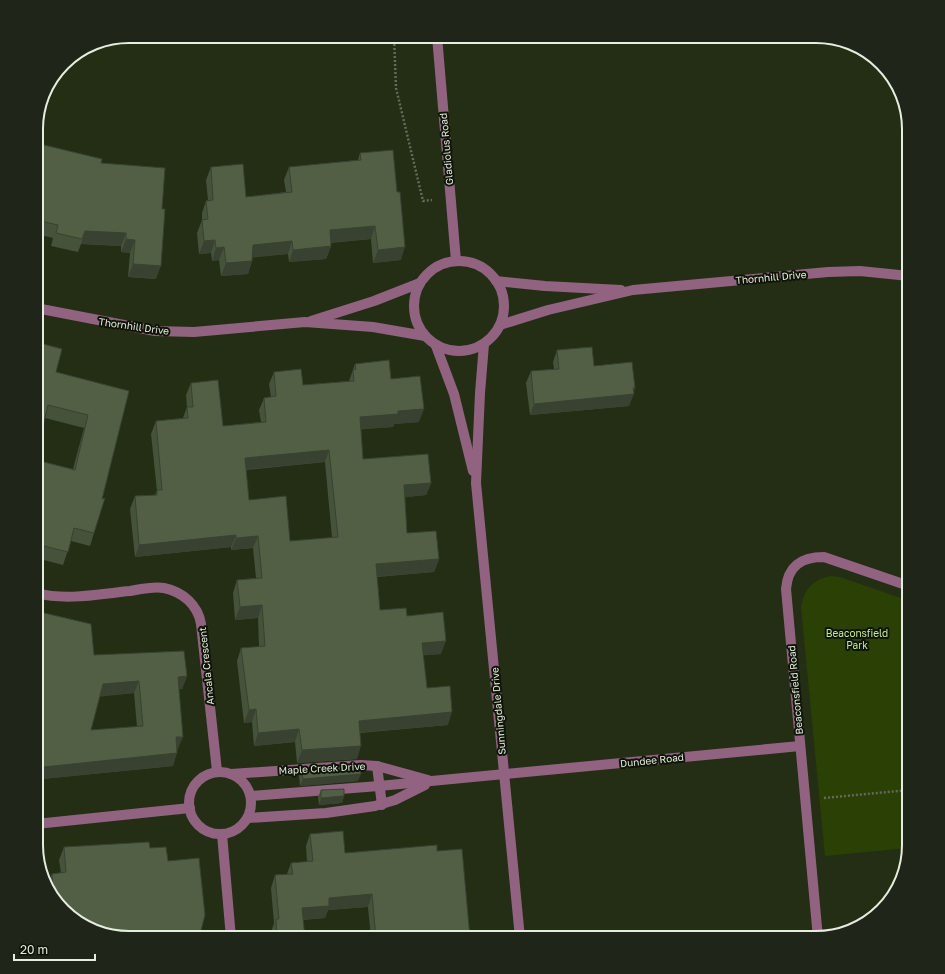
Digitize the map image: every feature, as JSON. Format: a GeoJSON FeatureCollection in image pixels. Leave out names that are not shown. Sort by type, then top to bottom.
{"type":"FeatureCollection","features":[{"type":"Feature","properties":{"kind":"street","name":"Gladiolus Road"},"geometry":{"type":"LineString","coordinates":[[438,43],[456,261]]}},
{"type":"Feature","properties":{"kind":"street"},"geometry":{"type":"LineString","coordinates":[[456,261],[471,263],[485,270],[496,281],[503,295],[504,310],[500,325],[491,338],[484,344],[464,351],[449,351],[436,346],[425,336],[417,324],[413,311],[414,296],[420,283],[429,272],[442,264],[456,261]]}},
{"type":"Feature","properties":{"kind":"street","name":"Thornhill Drive"},"geometry":{"type":"LineString","coordinates":[[496,281],[545,286],[633,290],[828,272],[860,271],[902,275]]}},
{"type":"Feature","properties":{"kind":"street","name":"Thornhill Drive"},"geometry":{"type":"LineString","coordinates":[[305,322],[374,301],[420,283]]}},
{"type":"Feature","properties":{"kind":"street","name":"Thornhill Drive"},"geometry":{"type":"LineString","coordinates":[[500,325],[548,310],[633,290]]}},
{"type":"Feature","properties":{"kind":"street","name":"Thornhill Drive"},"geometry":{"type":"LineString","coordinates":[[43,309],[155,331],[194,332],[305,322],[373,327],[425,336]]}},
{"type":"Feature","properties":{"kind":"street","name":"Sunningdale Drive"},"geometry":{"type":"LineString","coordinates":[[484,344],[476,483],[519,931]]}},
{"type":"Feature","properties":{"kind":"street","name":"Sunningdale Drive"},"geometry":{"type":"LineString","coordinates":[[436,346],[454,394],[476,483]]}},
{"type":"Feature","properties":{"kind":"street","name":"Beaconsfield Road"},"geometry":{"type":"LineString","coordinates":[[817,931],[786,589],[787,579],[792,569],[801,562],[812,557],[824,557],[902,584]]}},
{"type":"Feature","properties":{"kind":"street","name":"Ancala Crescent"},"geometry":{"type":"LineString","coordinates":[[43,595],[67,597],[162,588],[183,595],[191,602],[197,611],[201,624],[217,771]]}},
{"type":"Feature","properties":{"kind":"street","name":"Dundee Road"},"geometry":{"type":"LineString","coordinates":[[504,775],[800,746]]}},
{"type":"Feature","properties":{"kind":"street","name":"Maple Creek Drive"},"geometry":{"type":"LineString","coordinates":[[231,774],[348,765],[377,766],[434,781]]}},
{"type":"Feature","properties":{"kind":"street"},"geometry":{"type":"LineString","coordinates":[[377,766],[382,805]]}},
{"type":"Feature","properties":{"kind":"street"},"geometry":{"type":"LineString","coordinates":[[217,771],[231,774],[244,782],[251,796],[252,806],[248,818],[234,831],[222,834],[210,832],[199,826],[195,821],[190,808],[189,800],[193,787],[203,776],[217,771]]}},
{"type":"Feature","properties":{"kind":"street","name":"Maple Creek Drive"},"geometry":{"type":"LineString","coordinates":[[251,796],[504,775]]}},
{"type":"Feature","properties":{"kind":"street"},"geometry":{"type":"LineString","coordinates":[[248,818],[326,813],[382,805],[434,781]]}},
{"type":"Feature","properties":{"kind":"street"},"geometry":{"type":"LineString","coordinates":[[43,823],[190,808]]}},
{"type":"Feature","properties":{"kind":"street"},"geometry":{"type":"LineString","coordinates":[[222,834],[230,931]]}},
{"type":"Feature","properties":{"kind":"path"},"geometry":{"type":"LineString","coordinates":[[394,43],[396,88],[423,201],[450,199]]}},
{"type":"Feature","properties":{"kind":"path"},"geometry":{"type":"LineString","coordinates":[[805,800],[902,791]]}},
{"type":"Feature","properties":{"kind":"green space","name":"Beaconsfield Park"},"geometry":{"type":"Polygon","coordinates":[[[825,577],[840,577],[902,599],[902,849],[825,856],[801,607],[804,595],[810,586],[814,582],[825,577]]]}},
{"type":"Feature","properties":{"kind":"building"},"geometry":{"type":"Polygon","coordinates":[[[43,145],[102,159],[101,163],[165,168],[162,209],[165,209],[161,266],[133,264],[135,240],[126,239],[126,233],[85,231],[82,239],[56,233],[58,225],[43,222],[43,145]]]}},
{"type":"Feature","properties":{"kind":"building"},"geometry":{"type":"Polygon","coordinates":[[[393,150],[397,192],[400,192],[405,247],[378,250],[375,226],[330,230],[331,246],[293,250],[292,241],[253,245],[252,261],[226,263],[224,247],[216,248],[215,240],[204,241],[202,220],[208,219],[206,201],[213,200],[211,167],[243,164],[246,197],[292,192],[289,167],[361,160],[360,153],[393,150]]]}},
{"type":"Feature","properties":{"kind":"building"},"geometry":{"type":"Polygon","coordinates":[[[43,344],[62,349],[56,372],[129,391],[102,499],[105,498],[94,533],[74,528],[68,552],[43,546],[43,462],[75,470],[88,415],[48,405],[43,426],[43,344]]]}},
{"type":"Feature","properties":{"kind":"building"},"geometry":{"type":"Polygon","coordinates":[[[592,347],[594,366],[632,362],[635,388],[633,388],[634,394],[534,404],[531,371],[559,369],[557,350],[592,347]]]}},
{"type":"Feature","properties":{"kind":"building"},"geometry":{"type":"Polygon","coordinates":[[[389,360],[391,379],[420,376],[424,409],[398,411],[398,414],[360,417],[363,459],[428,454],[431,483],[404,485],[407,533],[436,531],[439,559],[376,564],[380,610],[406,608],[407,616],[443,612],[446,641],[422,643],[427,688],[450,686],[452,712],[359,721],[361,746],[302,750],[299,729],[258,733],[256,709],[249,710],[241,648],[265,646],[262,605],[240,607],[237,580],[262,578],[258,536],[236,538],[236,535],[139,545],[135,496],[157,495],[157,490],[162,490],[156,421],[188,418],[187,407],[193,407],[191,383],[218,380],[223,426],[266,422],[264,398],[276,396],[274,372],[301,369],[303,385],[354,381],[353,370],[356,369],[355,364],[389,360]],[[329,450],[245,458],[249,500],[286,496],[290,541],[338,537],[329,450]]]}},
{"type":"Feature","properties":{"kind":"building"},"geometry":{"type":"Polygon","coordinates":[[[43,613],[91,624],[94,655],[184,651],[187,676],[178,677],[183,737],[176,737],[177,753],[44,767],[45,772],[43,772],[43,613]],[[139,681],[103,684],[91,730],[143,726],[139,681]]]}},
{"type":"Feature","properties":{"kind":"building"},"geometry":{"type":"Polygon","coordinates":[[[360,765],[361,774],[303,779],[301,769],[360,765]]]}},
{"type":"Feature","properties":{"kind":"building"},"geometry":{"type":"Polygon","coordinates":[[[344,789],[344,796],[321,798],[321,790],[344,789]]]}},
{"type":"Feature","properties":{"kind":"building"},"geometry":{"type":"Polygon","coordinates":[[[343,831],[345,853],[437,845],[437,851],[462,849],[469,931],[375,931],[372,894],[329,898],[329,906],[302,908],[304,931],[277,931],[276,919],[279,919],[275,875],[293,874],[291,863],[313,861],[310,834],[343,831]]]}},
{"type":"Feature","properties":{"kind":"building"},"geometry":{"type":"Polygon","coordinates":[[[149,842],[150,848],[166,847],[168,861],[199,858],[205,915],[201,931],[118,930],[101,926],[81,917],[64,902],[57,893],[53,884],[52,874],[66,872],[64,847],[149,842]]]}}]}
